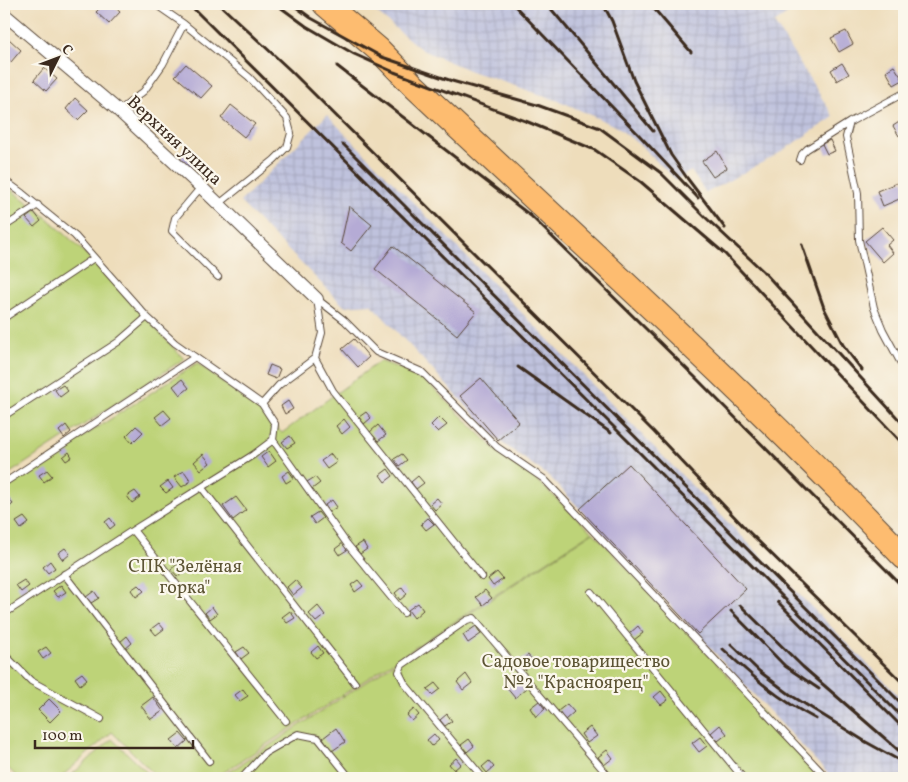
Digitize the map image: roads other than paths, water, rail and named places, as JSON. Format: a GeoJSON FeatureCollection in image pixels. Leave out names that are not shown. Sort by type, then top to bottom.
{"type":"FeatureCollection","features":[{"type":"Feature","properties":{"kind":"highway"},"geometry":{"type":"LineString","coordinates":[[325,4],[379,50],[415,87],[742,394],[833,482],[904,557]]}},
{"type":"Feature","properties":{"kind":"street","name":"Верхняя улица"},"geometry":{"type":"LineString","coordinates":[[4,14],[119,111],[219,204],[316,299]]}},
{"type":"Feature","properties":{"kind":"lane"},"geometry":{"type":"LineString","coordinates":[[155,4],[184,24],[249,77],[287,118],[291,133],[287,147],[274,160],[219,204]]}},
{"type":"Feature","properties":{"kind":"lane"},"geometry":{"type":"LineString","coordinates":[[119,111],[144,91],[164,64],[184,24]]}},
{"type":"Feature","properties":{"kind":"lane"},"geometry":{"type":"LineString","coordinates":[[800,160],[802,154],[807,149],[850,122],[904,93]]}},
{"type":"Feature","properties":{"kind":"lane"},"geometry":{"type":"LineString","coordinates":[[850,122],[846,137],[858,193],[859,240],[874,308],[883,330],[904,369]]}},
{"type":"Feature","properties":{"kind":"lane"},"geometry":{"type":"LineString","coordinates":[[4,180],[75,236],[147,317],[175,344],[262,404],[275,424],[273,440],[347,544],[404,613]]}},
{"type":"Feature","properties":{"kind":"lane"},"geometry":{"type":"LineString","coordinates":[[200,187],[176,218],[172,231],[218,277]]}},
{"type":"Feature","properties":{"kind":"lane"},"geometry":{"type":"LineString","coordinates":[[4,227],[38,205]]}},
{"type":"Feature","properties":{"kind":"lane"},"geometry":{"type":"LineString","coordinates":[[4,318],[94,258]]}},
{"type":"Feature","properties":{"kind":"lane"},"geometry":{"type":"LineString","coordinates":[[262,404],[279,384],[315,358],[322,333],[316,299]]}},
{"type":"Feature","properties":{"kind":"lane"},"geometry":{"type":"LineString","coordinates":[[316,299],[344,320],[376,352],[422,372],[498,447],[544,479],[827,778]]}},
{"type":"Feature","properties":{"kind":"lane"},"geometry":{"type":"LineString","coordinates":[[4,416],[118,342],[147,317]]}},
{"type":"Feature","properties":{"kind":"lane"},"geometry":{"type":"LineString","coordinates":[[4,483],[195,357]]}},
{"type":"Feature","properties":{"kind":"lane"},"geometry":{"type":"LineString","coordinates":[[315,358],[333,391],[482,577]]}},
{"type":"Feature","properties":{"kind":"lane"},"geometry":{"type":"LineString","coordinates":[[4,614],[133,530],[202,488],[273,440]]}},
{"type":"Feature","properties":{"kind":"lane"},"geometry":{"type":"LineString","coordinates":[[202,488],[354,683]]}},
{"type":"Feature","properties":{"kind":"lane"},"geometry":{"type":"LineString","coordinates":[[133,530],[286,721]]}},
{"type":"Feature","properties":{"kind":"lane"},"geometry":{"type":"LineString","coordinates":[[64,574],[209,762]]}},
{"type":"Feature","properties":{"kind":"lane"},"geometry":{"type":"LineString","coordinates":[[591,592],[743,778]]}},
{"type":"Feature","properties":{"kind":"lane"},"geometry":{"type":"LineString","coordinates":[[483,778],[405,684],[399,672],[402,665],[467,620],[474,618],[610,778]]}},
{"type":"Feature","properties":{"kind":"lane"},"geometry":{"type":"LineString","coordinates":[[4,654],[31,681],[101,720]]}},
{"type":"Feature","properties":{"kind":"lane"},"geometry":{"type":"LineString","coordinates":[[242,778],[265,753],[298,734],[318,738],[350,778]]}},
{"type":"Feature","properties":{"kind":"railway"},"geometry":{"type":"LineString","coordinates":[[189,4],[904,719]]}},
{"type":"Feature","properties":{"kind":"railway"},"geometry":{"type":"LineString","coordinates":[[219,4],[290,70],[653,431],[747,530],[904,684]]}},
{"type":"Feature","properties":{"kind":"railway"},"geometry":{"type":"LineString","coordinates":[[276,4],[306,26],[354,54],[394,72],[528,122],[595,150],[641,182],[725,254],[904,445]]}},
{"type":"Feature","properties":{"kind":"railway"},"geometry":{"type":"LineString","coordinates":[[292,4],[311,18],[382,57],[452,81],[537,105],[600,128],[661,173],[763,271],[904,425]]}},
{"type":"Feature","properties":{"kind":"railway"},"geometry":{"type":"LineString","coordinates":[[513,4],[698,198]]}},
{"type":"Feature","properties":{"kind":"railway"},"geometry":{"type":"LineString","coordinates":[[547,4],[653,131]]}},
{"type":"Feature","properties":{"kind":"railway"},"geometry":{"type":"LineString","coordinates":[[603,4],[612,21],[634,81],[671,155],[725,228]]}},
{"type":"Feature","properties":{"kind":"railway"},"geometry":{"type":"LineString","coordinates":[[650,4],[691,52]]}},
{"type":"Feature","properties":{"kind":"railway"},"geometry":{"type":"LineString","coordinates":[[337,66],[531,216],[696,378],[904,588]]}},
{"type":"Feature","properties":{"kind":"railway"},"geometry":{"type":"LineString","coordinates":[[343,144],[904,706]]}},
{"type":"Feature","properties":{"kind":"railway"},"geometry":{"type":"LineString","coordinates":[[802,245],[824,308],[843,345],[862,370]]}},
{"type":"Feature","properties":{"kind":"railway"},"geometry":{"type":"LineString","coordinates":[[518,367],[611,433]]}},
{"type":"Feature","properties":{"kind":"railway"},"geometry":{"type":"LineString","coordinates":[[778,602],[904,729]]}},
{"type":"Feature","properties":{"kind":"railway"},"geometry":{"type":"LineString","coordinates":[[740,605],[803,667],[904,755]]}},
{"type":"Feature","properties":{"kind":"railway"},"geometry":{"type":"LineString","coordinates":[[731,611],[785,666],[819,689]]}},
{"type":"Feature","properties":{"kind":"railway"},"geometry":{"type":"LineString","coordinates":[[731,644],[759,671],[792,696],[904,763]]}},
{"type":"Feature","properties":{"kind":"railway"},"geometry":{"type":"LineString","coordinates":[[723,649],[767,687],[790,704],[816,719]]}},
{"type":"Feature","properties":{"kind":"park label","name":"СПК \"Зелёная горка\""},"geometry":{"type":"Point","coordinates":[185,576]}},
{"type":"Feature","properties":{"kind":"park label","name":"Садовое товарищество №2 \"Красноярец\""},"geometry":{"type":"Point","coordinates":[576,671]}}]}
